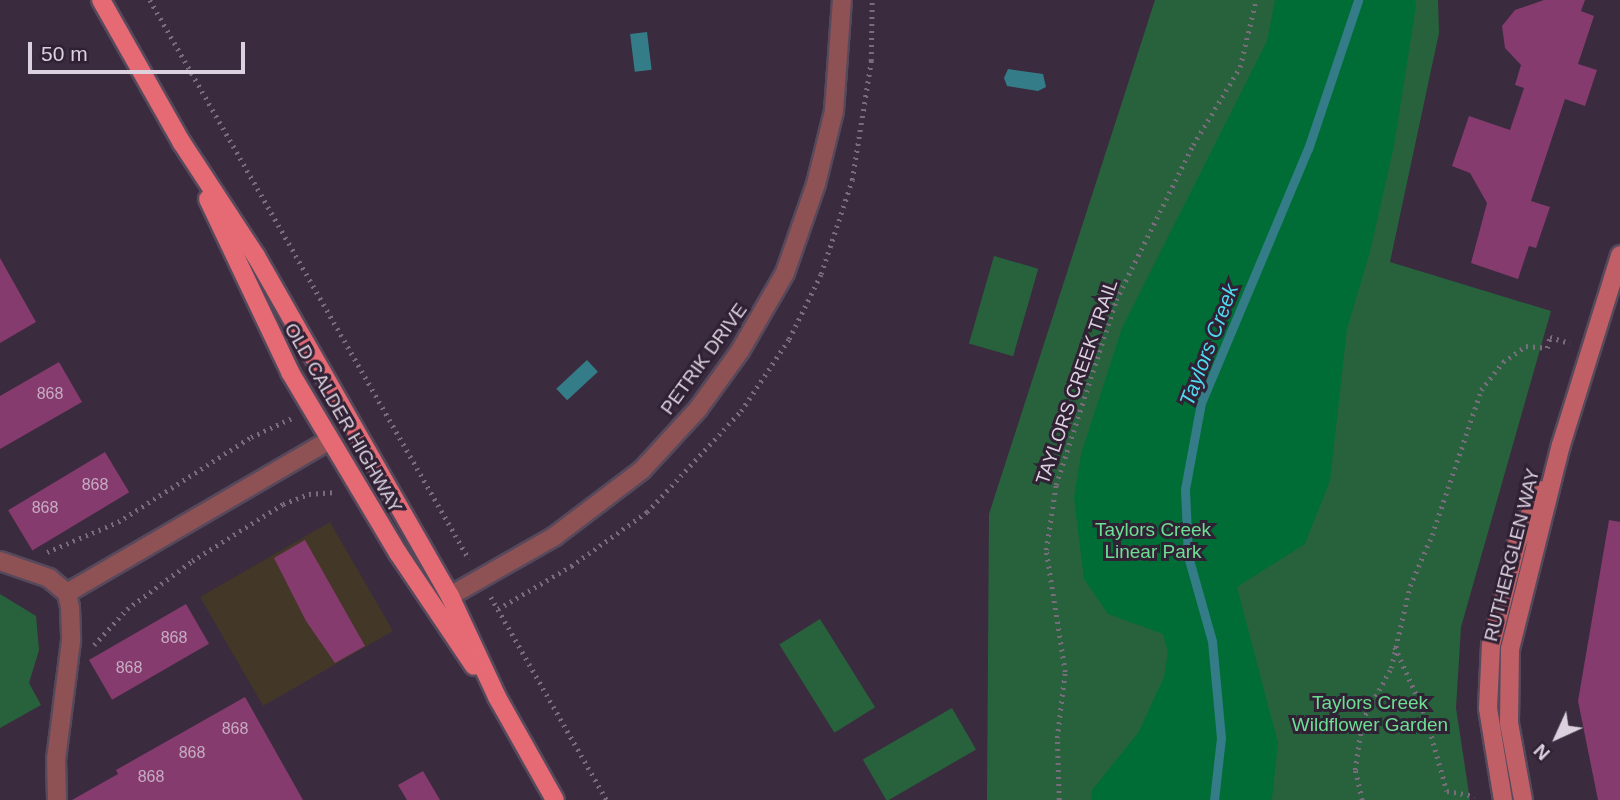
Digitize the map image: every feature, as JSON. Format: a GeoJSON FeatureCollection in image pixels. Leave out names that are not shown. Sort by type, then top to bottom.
{"type":"FeatureCollection","features":[{"type":"Feature","properties":{"kind":"main road","name":"OLD CALDER HIGHWAY"},"geometry":{"type":"LineString","coordinates":[[101,0],[182,143],[256,256],[450,596],[497,697],[555,800]]}},
{"type":"Feature","properties":{"kind":"main road","name":"OLD CALDER HIGHWAY"},"geometry":{"type":"LineString","coordinates":[[182,143],[281,355],[433,607],[497,697]]}},
{"type":"Feature","properties":{"kind":"main road"},"geometry":{"type":"LineString","coordinates":[[330,440],[354,427]]}},
{"type":"Feature","properties":{"kind":"main road"},"geometry":{"type":"LineString","coordinates":[[433,607],[450,596]]}},
{"type":"Feature","properties":{"kind":"street","name":"PETRIK DRIVE"},"geometry":{"type":"LineString","coordinates":[[450,596],[575,523],[642,470],[698,410],[740,351],[785,273],[816,184],[834,111],[842,0]]}},
{"type":"Feature","properties":{"kind":"street","name":"RUTHERGLEN WAY"},"geometry":{"type":"LineString","coordinates":[[1523,800],[1509,723],[1510,649],[1561,445],[1620,255]]}},
{"type":"Feature","properties":{"kind":"street"},"geometry":{"type":"LineString","coordinates":[[67,593],[330,440]]}},
{"type":"Feature","properties":{"kind":"street","name":"RUTHERGLEN WAY"},"geometry":{"type":"LineString","coordinates":[[1503,800],[1488,708],[1491,645],[1517,543],[1561,445]]}},
{"type":"Feature","properties":{"kind":"street"},"geometry":{"type":"LineString","coordinates":[[0,561],[49,578],[67,593],[72,619],[56,759],[57,800]]}},
{"type":"Feature","properties":{"kind":"path"},"geometry":{"type":"LineString","coordinates":[[150,0],[607,800]]}},
{"type":"Feature","properties":{"kind":"path","name":"TAYLORS CREEK TRAIL"},"geometry":{"type":"LineString","coordinates":[[1059,800],[1056,738],[1065,671],[1046,550],[1056,485],[1116,300],[1193,145],[1240,67],[1256,0]]}},
{"type":"Feature","properties":{"kind":"path"},"geometry":{"type":"LineString","coordinates":[[1362,800],[1355,770],[1359,734],[1387,678],[1410,586],[1432,535],[1485,383],[1503,362],[1526,346],[1547,348],[1550,337],[1589,348]]}},
{"type":"Feature","properties":{"kind":"path"},"geometry":{"type":"LineString","coordinates":[[25,570],[34,557],[118,522],[251,437],[294,417]]}},
{"type":"Feature","properties":{"kind":"path"},"geometry":{"type":"LineString","coordinates":[[69,660],[81,658],[127,609],[192,561],[283,504],[309,494],[337,492]]}},
{"type":"Feature","properties":{"kind":"path"},"geometry":{"type":"LineString","coordinates":[[1394,646],[1426,716],[1447,791],[1475,796]]}},
{"type":"Feature","properties":{"kind":"shaded area"},"geometry":{"type":"Polygon","coordinates":[[[330,522],[393,631],[263,706],[200,597],[330,522]]]}},
{"type":"Feature","properties":{"kind":"green space","name":"Taylors Creek Linear Park"},"geometry":{"type":"Polygon","coordinates":[[[1155,0],[1438,0],[1439,33],[1390,262],[1551,311],[1461,627],[1456,708],[1470,800],[987,800],[989,514],[1155,0]]]}},
{"type":"Feature","properties":{"kind":"green space"},"geometry":{"type":"Polygon","coordinates":[[[1275,0],[1415,0],[1416,6],[1394,146],[1370,252],[1347,329],[1330,481],[1305,544],[1237,587],[1278,743],[1272,800],[1091,800],[1092,790],[1138,733],[1164,677],[1168,652],[1163,634],[1108,614],[1084,579],[1074,498],[1081,454],[1122,328],[1267,41],[1275,0]]]}},
{"type":"Feature","properties":{"kind":"green space"},"geometry":{"type":"Polygon","coordinates":[[[994,256],[1038,269],[1013,356],[969,343],[994,256]]]}},
{"type":"Feature","properties":{"kind":"green space"},"geometry":{"type":"Polygon","coordinates":[[[0,594],[36,616],[39,650],[29,683],[41,705],[0,728],[0,594]]]}},
{"type":"Feature","properties":{"kind":"green space"},"geometry":{"type":"Polygon","coordinates":[[[820,619],[875,707],[834,733],[779,644],[820,619]]]}},
{"type":"Feature","properties":{"kind":"green space"},"geometry":{"type":"Polygon","coordinates":[[[952,708],[976,750],[889,800],[863,760],[952,708]]]}},
{"type":"Feature","properties":{"kind":"water"},"geometry":{"type":"Polygon","coordinates":[[[647,32],[652,70],[635,72],[630,34],[647,32]]]}},
{"type":"Feature","properties":{"kind":"water"},"geometry":{"type":"Polygon","coordinates":[[[1008,69],[1043,74],[1046,87],[1038,91],[1007,86],[1004,78],[1008,69]]]}},
{"type":"Feature","properties":{"kind":"water"},"geometry":{"type":"Polygon","coordinates":[[[587,360],[598,372],[567,400],[556,389],[587,360]]]}},
{"type":"Feature","properties":{"kind":"building"},"geometry":{"type":"Polygon","coordinates":[[[1544,0],[1585,0],[1581,11],[1594,16],[1578,64],[1597,70],[1585,106],[1565,99],[1531,201],[1550,207],[1536,248],[1529,246],[1518,279],[1471,263],[1487,203],[1470,173],[1452,166],[1469,116],[1510,130],[1524,88],[1515,85],[1521,65],[1505,48],[1502,26],[1515,10],[1544,0]]]}},
{"type":"Feature","properties":{"kind":"building"},"geometry":{"type":"Polygon","coordinates":[[[0,258],[36,322],[0,343],[0,258]]]}},
{"type":"Feature","properties":{"kind":"building"},"geometry":{"type":"Polygon","coordinates":[[[59,362],[82,402],[0,449],[0,396],[59,362]]]}},
{"type":"Feature","properties":{"kind":"building"},"geometry":{"type":"Polygon","coordinates":[[[105,452],[129,492],[32,550],[8,510],[105,452]]]}},
{"type":"Feature","properties":{"kind":"building"},"geometry":{"type":"Polygon","coordinates":[[[1609,520],[1620,522],[1620,800],[1598,800],[1578,701],[1609,520]]]}},
{"type":"Feature","properties":{"kind":"building"},"geometry":{"type":"Polygon","coordinates":[[[305,540],[365,646],[335,663],[306,621],[274,558],[305,540]]]}},
{"type":"Feature","properties":{"kind":"building"},"geometry":{"type":"Polygon","coordinates":[[[186,604],[209,644],[112,700],[89,660],[186,604]]]}},
{"type":"Feature","properties":{"kind":"building"},"geometry":{"type":"Polygon","coordinates":[[[245,697],[303,800],[72,800],[118,774],[116,770],[245,697]]]}},
{"type":"Feature","properties":{"kind":"building"},"geometry":{"type":"Polygon","coordinates":[[[423,771],[440,800],[407,800],[398,785],[423,771]]]}},
{"type":"Feature","properties":{"kind":"waterway","name":"Taylors Creek"},"geometry":{"type":"LineString","coordinates":[[1214,800],[1221,738],[1212,641],[1188,556],[1185,489],[1201,403],[1308,149],[1358,0]]}},
{"type":"Feature","properties":{"kind":"park label","name":"Taylors Creek Wildflower Garden"},"geometry":{"type":"Point","coordinates":[1370,714]}}]}
